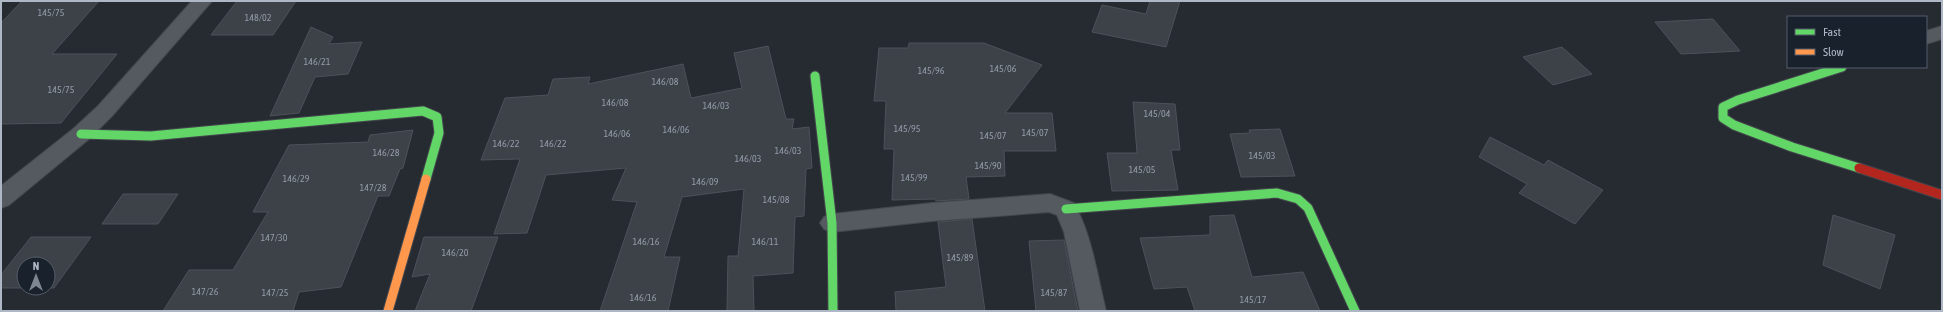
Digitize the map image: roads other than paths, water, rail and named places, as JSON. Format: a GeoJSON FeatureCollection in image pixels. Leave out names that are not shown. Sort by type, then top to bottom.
{"type":"FeatureCollection","features":[{"type":"Feature","properties":{"kind":"street"},"geometry":{"type":"LineString","coordinates":[[1,199],[81,134],[105,112],[203,1]]}},
{"type":"Feature","properties":{"kind":"street"},"geometry":{"type":"LineString","coordinates":[[1927,38],[1942,32]]}},
{"type":"Feature","properties":{"kind":"street"},"geometry":{"type":"LineString","coordinates":[[1839,68],[1738,100],[1723,107],[1724,118],[1734,125],[1792,147],[1942,195]]}},
{"type":"Feature","properties":{"kind":"street"},"geometry":{"type":"LineString","coordinates":[[815,76],[832,224],[833,311]]}},
{"type":"Feature","properties":{"kind":"street"},"geometry":{"type":"LineString","coordinates":[[81,134],[151,136],[423,111],[437,117],[439,133],[388,311]]}},
{"type":"Feature","properties":{"kind":"street"},"geometry":{"type":"LineString","coordinates":[[832,224],[1018,204],[1050,203],[1066,209],[1277,193],[1298,199],[1308,208],[1355,311]]}},
{"type":"Feature","properties":{"kind":"street"},"geometry":{"type":"LineString","coordinates":[[1066,209],[1076,232],[1093,311]]}}]}
